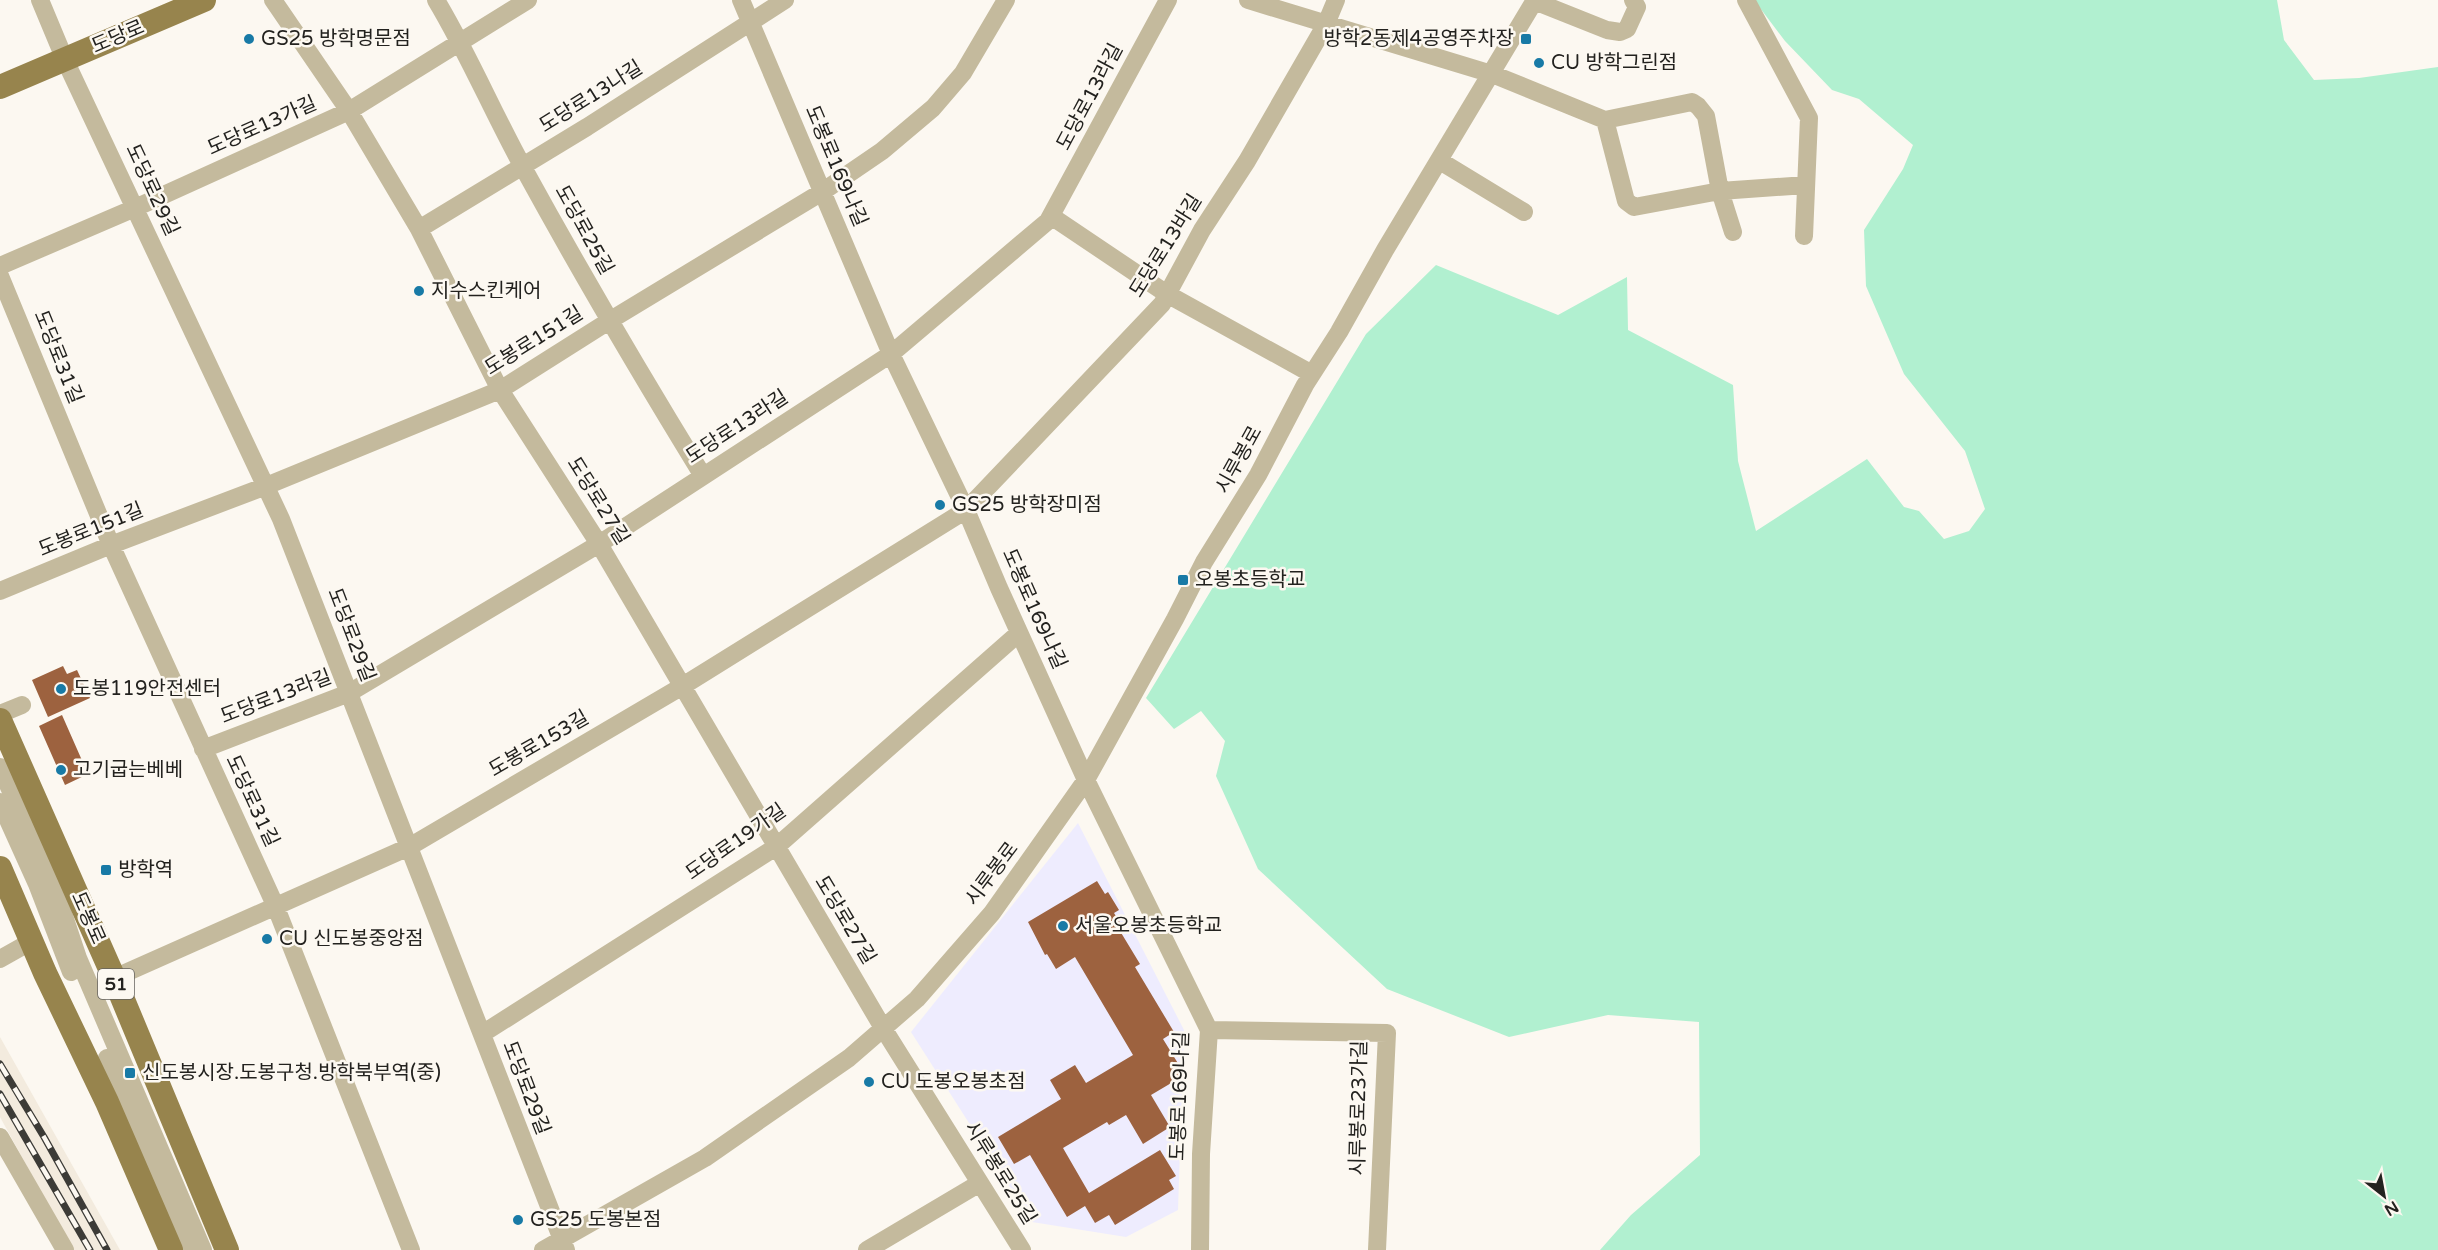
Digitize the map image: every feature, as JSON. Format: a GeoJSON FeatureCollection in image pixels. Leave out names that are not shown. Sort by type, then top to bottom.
{"type":"FeatureCollection","features":[{"type":"Feature","properties":{"kind":"main road","name":"도당로"},"geometry":{"type":"LineString","coordinates":[[0,87],[204,0]]}},
{"type":"Feature","properties":{"kind":"main road","name":"도봉로"},"geometry":{"type":"LineString","coordinates":[[0,720],[114,978],[227,1250]]}},
{"type":"Feature","properties":{"kind":"main road"},"geometry":{"type":"LineString","coordinates":[[0,868],[171,1250]]}},
{"type":"Feature","properties":{"kind":"street"},"geometry":{"type":"LineString","coordinates":[[40,0],[65,60]]}},
{"type":"Feature","properties":{"kind":"street","name":"도당로27길"},"geometry":{"type":"LineString","coordinates":[[273,0],[349,111],[419,229],[500,390],[599,544],[883,1028]]}},
{"type":"Feature","properties":{"kind":"street","name":"도당로25길"},"geometry":{"type":"LineString","coordinates":[[436,0],[461,41],[522,166],[609,321],[703,476]]}},
{"type":"Feature","properties":{"kind":"street","name":"도봉로169나길"},"geometry":{"type":"LineString","coordinates":[[741,0],[891,354],[966,510],[1086,780],[1209,1030],[1201,1154],[1200,1250]]}},
{"type":"Feature","properties":{"kind":"street","name":"도당로13나길"},"geometry":{"type":"LineString","coordinates":[[419,229],[785,0]]}},
{"type":"Feature","properties":{"kind":"street","name":"도봉로151길"},"geometry":{"type":"LineString","coordinates":[[0,591],[500,390],[822,192],[882,151],[933,108],[963,73],[1006,0]]}},
{"type":"Feature","properties":{"kind":"street","name":"도당로13라길"},"geometry":{"type":"LineString","coordinates":[[203,749],[349,693],[599,544],[891,354],[1048,221],[1168,0]]}},
{"type":"Feature","properties":{"kind":"street"},"geometry":{"type":"LineString","coordinates":[[1248,0],[1492,74],[1605,120],[1692,102],[1706,116],[1720,191],[1733,232]]}},
{"type":"Feature","properties":{"kind":"street","name":"도당로13바길"},"geometry":{"type":"LineString","coordinates":[[966,510],[1162,304],[1202,230],[1247,161],[1326,24],[1336,0]]}},
{"type":"Feature","properties":{"kind":"street"},"geometry":{"type":"LineString","coordinates":[[1534,1],[1607,30],[1620,32],[1627,29],[1637,8],[1633,0]]}},
{"type":"Feature","properties":{"kind":"street"},"geometry":{"type":"LineString","coordinates":[[1746,0],[1809,118],[1804,236]]}},
{"type":"Feature","properties":{"kind":"street","name":"도당로13가길"},"geometry":{"type":"LineString","coordinates":[[0,266],[349,111],[523,1]]}},
{"type":"Feature","properties":{"kind":"street","name":"시루봉로"},"geometry":{"type":"LineString","coordinates":[[543,1250],[563,1245],[705,1158],[849,1058],[917,999],[992,914],[1086,780],[1204,562],[1258,475],[1312,374],[1534,1]]}},
{"type":"Feature","properties":{"kind":"street","name":"도당로29길"},"geometry":{"type":"LineString","coordinates":[[65,60],[266,486],[349,693],[563,1245]]}},
{"type":"Feature","properties":{"kind":"street"},"geometry":{"type":"LineString","coordinates":[[1605,120],[1626,201],[1634,207],[1720,191],[1806,184]]}},
{"type":"Feature","properties":{"kind":"street"},"geometry":{"type":"LineString","coordinates":[[1440,161],[1524,212]]}},
{"type":"Feature","properties":{"kind":"street"},"geometry":{"type":"LineString","coordinates":[[1050,216],[1167,294],[1312,374]]}},
{"type":"Feature","properties":{"kind":"street","name":"도당로31길"},"geometry":{"type":"LineString","coordinates":[[0,276],[111,545],[275,905],[411,1250]]}},
{"type":"Feature","properties":{"kind":"street","name":"도봉로153길"},"geometry":{"type":"LineString","coordinates":[[114,978],[409,847],[681,687],[966,510]]}},
{"type":"Feature","properties":{"kind":"street","name":"도당로19가길"},"geometry":{"type":"LineString","coordinates":[[482,1034],[776,847],[1019,633]]}},
{"type":"Feature","properties":{"kind":"street"},"geometry":{"type":"LineString","coordinates":[[0,714],[22,705]]}},
{"type":"Feature","properties":{"kind":"street"},"geometry":{"type":"LineString","coordinates":[[0,767],[55,889],[78,958],[203,1250]]}},
{"type":"Feature","properties":{"kind":"street"},"geometry":{"type":"LineString","coordinates":[[0,802],[37,885],[67,963],[188,1250]]}},
{"type":"Feature","properties":{"kind":"street"},"geometry":{"type":"LineString","coordinates":[[0,959],[32,941]]}},
{"type":"Feature","properties":{"kind":"street","name":"시루봉로25길"},"geometry":{"type":"LineString","coordinates":[[883,1028],[1022,1250]]}},
{"type":"Feature","properties":{"kind":"street","name":"시루봉로23가길"},"geometry":{"type":"LineString","coordinates":[[1209,1030],[1387,1033],[1377,1250]]}},
{"type":"Feature","properties":{"kind":"street"},"geometry":{"type":"LineString","coordinates":[[0,1137],[65,1250]]}},
{"type":"Feature","properties":{"kind":"street"},"geometry":{"type":"LineString","coordinates":[[867,1250],[980,1183]]}},
{"type":"Feature","properties":{"kind":"shaded area","name":"서울오봉초등학교"},"geometry":{"type":"Polygon","coordinates":[[[1078,823],[1184,1030],[1178,1210],[1126,1237],[1032,1222],[911,1032],[1078,823]]]}},
{"type":"Feature","properties":{"kind":"shaded area"},"geometry":{"type":"Polygon","coordinates":[[[0,1037],[120,1250],[73,1250],[0,1117],[0,1037]]]}},
{"type":"Feature","properties":{"kind":"green space"},"geometry":{"type":"Polygon","coordinates":[[[1754,0],[2277,0],[2284,40],[2314,80],[2359,78],[2438,67],[2438,1250],[1600,1250],[1631,1215],[1700,1155],[1699,1022],[1608,1015],[1509,1037],[1387,989],[1258,869],[1216,776],[1225,741],[1201,711],[1174,729],[1146,698],[1366,334],[1436,265],[1558,315],[1627,277],[1628,330],[1733,385],[1738,461],[1756,531],[1867,459],[1904,507],[1919,511],[1944,539],[1969,531],[1985,509],[1965,451],[1904,374],[1866,286],[1864,230],[1903,169],[1913,145],[1859,99],[1832,90],[1785,41],[1754,0]]]}},
{"type":"Feature","properties":{"kind":"building","name":"도봉119안전센터"},"geometry":{"type":"Polygon","coordinates":[[[63,666],[67,674],[77,670],[90,698],[48,717],[32,680],[63,666]]]}},
{"type":"Feature","properties":{"kind":"building"},"geometry":{"type":"Polygon","coordinates":[[[62,715],[88,774],[65,785],[39,726],[62,715]]]}},
{"type":"Feature","properties":{"kind":"building"},"geometry":{"type":"Polygon","coordinates":[[[1097,881],[1105,894],[1108,892],[1119,910],[1114,913],[1124,929],[1120,931],[1140,964],[1135,967],[1174,1032],[1163,1039],[1179,1065],[1178,1079],[1151,1095],[1170,1127],[1143,1144],[1126,1115],[1109,1125],[1107,1122],[1063,1148],[1089,1193],[1160,1150],[1176,1176],[1169,1180],[1174,1189],[1115,1225],[1109,1215],[1095,1223],[1085,1206],[1067,1217],[1030,1155],[1014,1164],[998,1137],[1061,1099],[1050,1080],[1075,1065],[1086,1083],[1133,1055],[1075,957],[1056,969],[1047,954],[1045,955],[1028,922],[1097,881]]]}},
{"type":"Feature","properties":{"kind":"railway"},"geometry":{"type":"LineString","coordinates":[[0,1064],[107,1250]]}},
{"type":"Feature","properties":{"kind":"railway"},"geometry":{"type":"LineString","coordinates":[[0,1094],[90,1250]]}},
{"type":"Feature","properties":{"kind":"place","name":"GS25 방학명문점"},"geometry":{"type":"Point","coordinates":[249,39]}},
{"type":"Feature","properties":{"kind":"place","name":"방학2동제4공영주차장"},"geometry":{"type":"Point","coordinates":[1526,39]}},
{"type":"Feature","properties":{"kind":"place","name":"CU 방학그린점"},"geometry":{"type":"Point","coordinates":[1539,63]}},
{"type":"Feature","properties":{"kind":"place","name":"지수스킨케어"},"geometry":{"type":"Point","coordinates":[419,291]}},
{"type":"Feature","properties":{"kind":"place","name":"GS25 방학장미점"},"geometry":{"type":"Point","coordinates":[940,505]}},
{"type":"Feature","properties":{"kind":"place","name":"오봉초등학교"},"geometry":{"type":"Point","coordinates":[1183,580]}},
{"type":"Feature","properties":{"kind":"place","name":"도봉119안전센터"},"geometry":{"type":"Point","coordinates":[61,689]}},
{"type":"Feature","properties":{"kind":"place","name":"고기굽는베베"},"geometry":{"type":"Point","coordinates":[61,770]}},
{"type":"Feature","properties":{"kind":"place","name":"방학역"},"geometry":{"type":"Point","coordinates":[106,870]}},
{"type":"Feature","properties":{"kind":"place","name":"서울오봉초등학교"},"geometry":{"type":"Point","coordinates":[1063,926]}},
{"type":"Feature","properties":{"kind":"place","name":"CU 신도봉중앙점"},"geometry":{"type":"Point","coordinates":[267,939]}},
{"type":"Feature","properties":{"kind":"place","name":"신도봉시장.도봉구청.방학북부역(중)"},"geometry":{"type":"Point","coordinates":[130,1073]}},
{"type":"Feature","properties":{"kind":"place","name":"CU 도봉오봉초점"},"geometry":{"type":"Point","coordinates":[869,1082]}},
{"type":"Feature","properties":{"kind":"place","name":"GS25 도봉본점"},"geometry":{"type":"Point","coordinates":[518,1220]}}]}
